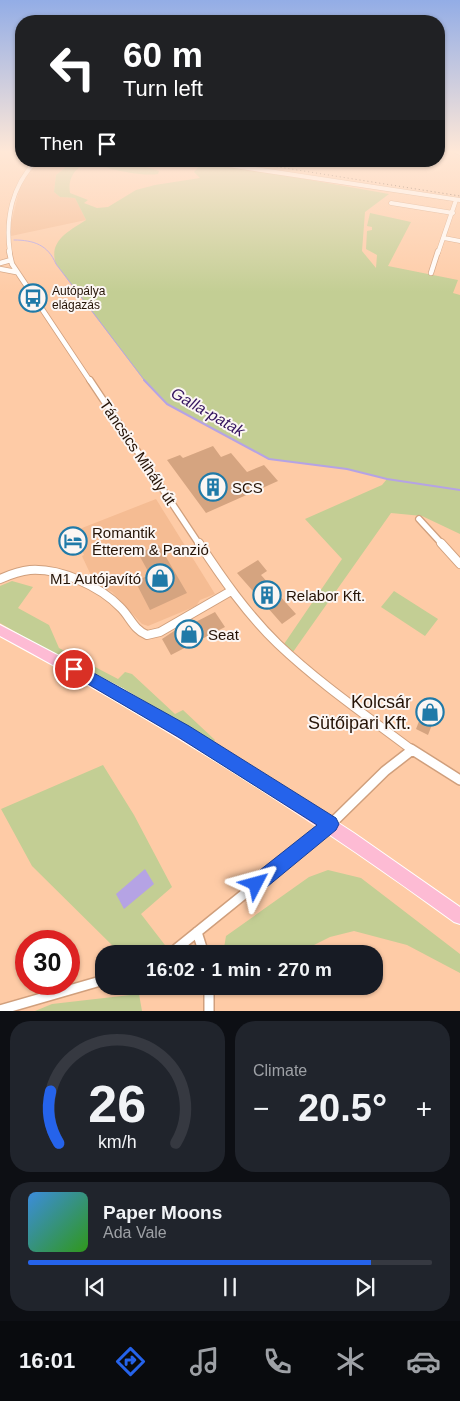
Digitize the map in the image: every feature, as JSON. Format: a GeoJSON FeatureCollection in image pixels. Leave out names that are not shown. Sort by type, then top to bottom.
{"type":"FeatureCollection","features":[{"type":"Feature","properties":{"kind":"main road"},"geometry":{"type":"LineString","coordinates":[[0,630],[59,660],[184,732],[330,824],[460,916]]}},
{"type":"Feature","properties":{"kind":"street","name":"Táncsics Mihály út"},"geometry":{"type":"LineString","coordinates":[[15,198],[9,221],[8,241],[11,262],[16,272],[232,591],[277,643],[314,676],[412,750],[460,780]]}},
{"type":"Feature","properties":{"kind":"street"},"geometry":{"type":"LineString","coordinates":[[431,272],[458,200]]}},
{"type":"Feature","properties":{"kind":"street"},"geometry":{"type":"LineString","coordinates":[[391,202],[453,213]]}},
{"type":"Feature","properties":{"kind":"street"},"geometry":{"type":"LineString","coordinates":[[444,238],[460,241]]}},
{"type":"Feature","properties":{"kind":"street"},"geometry":{"type":"LineString","coordinates":[[0,266],[11,262]]}},
{"type":"Feature","properties":{"kind":"street"},"geometry":{"type":"LineString","coordinates":[[0,266],[16,272]]}},
{"type":"Feature","properties":{"kind":"street"},"geometry":{"type":"LineString","coordinates":[[419,519],[460,564]]}},
{"type":"Feature","properties":{"kind":"street"},"geometry":{"type":"LineString","coordinates":[[0,579],[34,570],[87,584],[101,591],[120,607],[139,631],[147,635],[160,632],[232,591]]}},
{"type":"Feature","properties":{"kind":"street"},"geometry":{"type":"LineString","coordinates":[[183,945],[330,824],[385,771],[412,750]]}},
{"type":"Feature","properties":{"kind":"street"},"geometry":{"type":"LineString","coordinates":[[198,932],[202,945]]}},
{"type":"Feature","properties":{"kind":"street"},"geometry":{"type":"LineString","coordinates":[[0,1010],[95,983]]}},
{"type":"Feature","properties":{"kind":"street"},"geometry":{"type":"LineString","coordinates":[[209,995],[209,1011]]}},
{"type":"Feature","properties":{"kind":"shaded area"},"geometry":{"type":"Polygon","coordinates":[[[17,198],[75,198],[86,220],[11,236],[10,228],[17,198]]]}},
{"type":"Feature","properties":{"kind":"shaded area"},"geometry":{"type":"Polygon","coordinates":[[[156,499],[215,594],[200,600],[196,606],[148,626],[142,624],[112,592],[95,584],[82,556],[84,555],[82,551],[76,546],[84,542],[78,532],[82,528],[156,499]]]}},
{"type":"Feature","properties":{"kind":"shaded area"},"geometry":{"type":"Polygon","coordinates":[[[145,869],[154,884],[124,909],[116,894],[145,869]]]}},
{"type":"Feature","properties":{"kind":"green space"},"geometry":{"type":"Polygon","coordinates":[[[75,198],[88,200],[84,203],[97,208],[108,207],[123,198],[383,198],[365,212],[362,251],[376,268],[377,255],[366,249],[367,231],[372,230],[372,227],[367,226],[370,213],[411,222],[388,266],[458,280],[453,293],[460,295],[460,534],[422,516],[391,513],[293,652],[284,644],[342,559],[305,519],[382,485],[387,479],[347,469],[269,459],[167,404],[146,383],[56,264],[54,256],[57,243],[67,233],[86,220],[75,198]]]}},
{"type":"Feature","properties":{"kind":"green space"},"geometry":{"type":"Polygon","coordinates":[[[12,581],[33,587],[18,608],[49,625],[59,648],[118,679],[125,672],[132,674],[175,714],[183,710],[215,740],[211,745],[0,623],[0,586],[12,581]]]}},
{"type":"Feature","properties":{"kind":"green space"},"geometry":{"type":"Polygon","coordinates":[[[394,591],[438,619],[425,636],[381,607],[394,591]]]}},
{"type":"Feature","properties":{"kind":"green space"},"geometry":{"type":"Polygon","coordinates":[[[103,765],[134,815],[172,887],[141,914],[165,945],[112,945],[32,866],[1,809],[103,765]]]}},
{"type":"Feature","properties":{"kind":"green space"},"geometry":{"type":"Polygon","coordinates":[[[328,870],[361,878],[460,954],[460,973],[407,945],[354,931],[330,937],[314,945],[224,945],[226,936],[309,877],[328,870]]]}},
{"type":"Feature","properties":{"kind":"green space"},"geometry":{"type":"Polygon","coordinates":[[[139,995],[142,1011],[35,1011],[52,1004],[139,995]]]}},
{"type":"Feature","properties":{"kind":"building","name":"SCS"},"geometry":{"type":"Polygon","coordinates":[[[213,446],[221,457],[231,453],[247,472],[264,465],[278,481],[206,513],[167,460],[180,455],[183,458],[213,446]]]}},
{"type":"Feature","properties":{"kind":"building","name":"Romantik Étterem & Panzió"},"geometry":{"type":"Polygon","coordinates":[[[78,532],[84,542],[68,550],[62,539],[78,532]]]}},
{"type":"Feature","properties":{"kind":"building","name":"M1 Autójavító"},"geometry":{"type":"Polygon","coordinates":[[[159,545],[187,593],[150,610],[135,581],[150,575],[138,553],[159,545]]]}},
{"type":"Feature","properties":{"kind":"building","name":"Relabor Kft."},"geometry":{"type":"Polygon","coordinates":[[[258,560],[267,571],[261,575],[296,614],[282,624],[237,573],[258,560]]]}},
{"type":"Feature","properties":{"kind":"building","name":"Seat"},"geometry":{"type":"Polygon","coordinates":[[[215,612],[225,627],[171,655],[162,639],[180,627],[182,629],[215,612]]]}},
{"type":"Feature","properties":{"kind":"building","name":"Kolcsár Sütőipari Kft."},"geometry":{"type":"Polygon","coordinates":[[[428,698],[440,704],[428,735],[416,729],[428,698]]]}},
{"type":"Feature","properties":{"kind":"waterway","name":"Galla-patak"},"geometry":{"type":"LineString","coordinates":[[14,240],[28,241],[40,245],[49,252],[56,264],[145,381]]}},
{"type":"Feature","properties":{"kind":"waterway","name":"Galla-patak"},"geometry":{"type":"LineString","coordinates":[[144,380],[167,404],[269,459],[347,469],[387,479],[460,490]]}},
{"type":"Feature","properties":{"kind":"place","name":"Autópálya elágazás"},"geometry":{"type":"Point","coordinates":[33,298]}},
{"type":"Feature","properties":{"kind":"place","name":"SCS"},"geometry":{"type":"Point","coordinates":[213,487]}},
{"type":"Feature","properties":{"kind":"place","name":"Romantik Étterem & Panzió"},"geometry":{"type":"Point","coordinates":[73,541]}},
{"type":"Feature","properties":{"kind":"place","name":"M1 Autójavító"},"geometry":{"type":"Point","coordinates":[160,578]}},
{"type":"Feature","properties":{"kind":"place","name":"Relabor Kft."},"geometry":{"type":"Point","coordinates":[267,595]}},
{"type":"Feature","properties":{"kind":"place","name":"Seat"},"geometry":{"type":"Point","coordinates":[189,634]}},
{"type":"Feature","properties":{"kind":"place","name":"Kolcsár Sütőipari Kft."},"geometry":{"type":"Point","coordinates":[430,712]}},
{"type":"Feature","properties":{"kind":"route"},"geometry":{"type":"LineString","coordinates":[[74,669],[184,732],[330,824],[256,884]]}}]}
